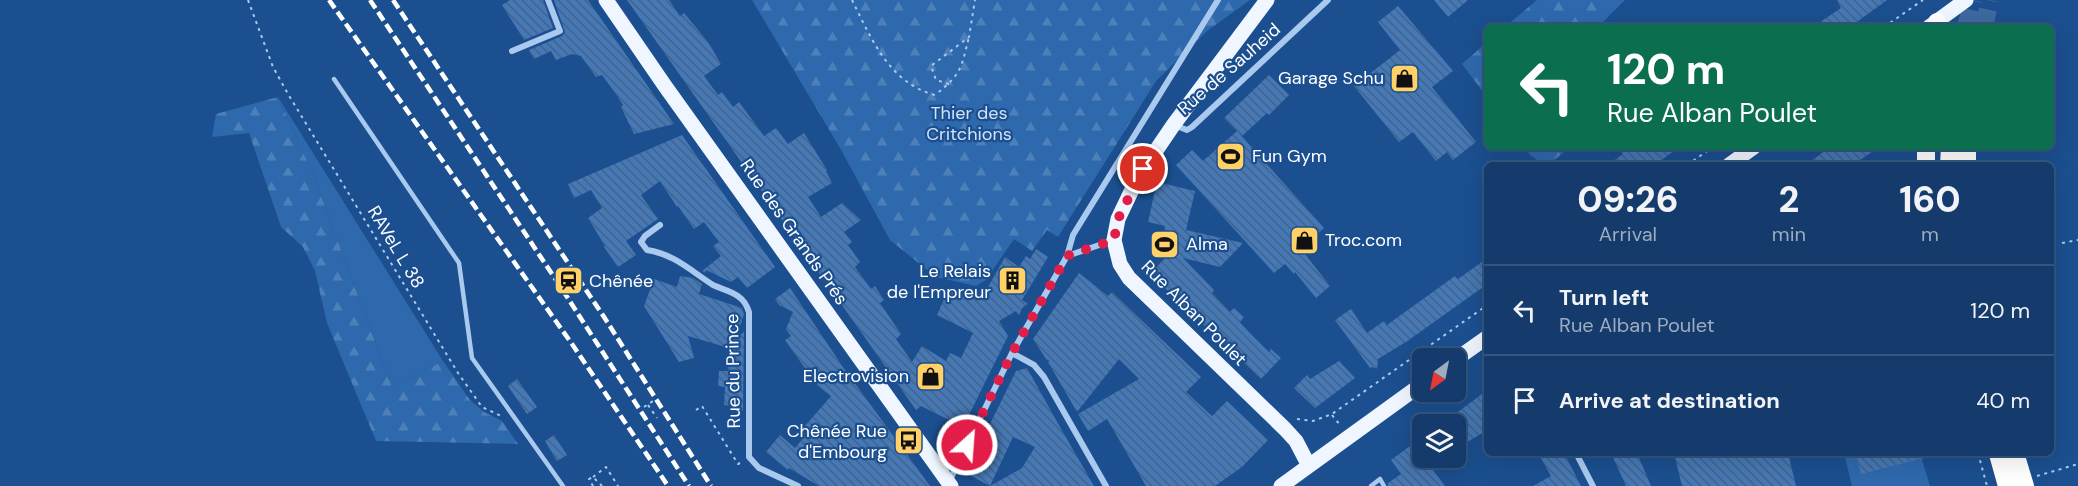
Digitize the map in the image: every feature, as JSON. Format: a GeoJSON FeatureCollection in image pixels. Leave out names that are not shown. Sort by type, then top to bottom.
{"type":"FeatureCollection","features":[{"type":"Feature","properties":{"kind":"highway"},"geometry":{"type":"LineString","coordinates":[[2002,456],[2007,486]]}},
{"type":"Feature","properties":{"kind":"highway"},"geometry":{"type":"LineString","coordinates":[[2004,456],[2025,486]]}},
{"type":"Feature","properties":{"kind":"main road","name":"Rue des Grands Prés"},"geometry":{"type":"LineString","coordinates":[[606,0],[949,485]]}},
{"type":"Feature","properties":{"kind":"main road"},"geometry":{"type":"LineString","coordinates":[[1114,240],[1118,219],[1143,169],[1267,0]]}},
{"type":"Feature","properties":{"kind":"main road"},"geometry":{"type":"LineString","coordinates":[[1935,24],[1966,0]]}},
{"type":"Feature","properties":{"kind":"main road"},"geometry":{"type":"LineString","coordinates":[[1733,162],[1751,150]]}},
{"type":"Feature","properties":{"kind":"main road","name":"Rue Alban Poulet"},"geometry":{"type":"LineString","coordinates":[[1114,240],[1120,264],[1129,278],[1296,441],[1308,464]]}},
{"type":"Feature","properties":{"kind":"main road"},"geometry":{"type":"LineString","coordinates":[[1466,352],[1484,339]]}},
{"type":"Feature","properties":{"kind":"main road"},"geometry":{"type":"LineString","coordinates":[[1281,486],[1308,464],[1412,391]]}},
{"type":"Feature","properties":{"kind":"street"},"geometry":{"type":"LineString","coordinates":[[512,51],[560,32],[549,0]]}},
{"type":"Feature","properties":{"kind":"street"},"geometry":{"type":"LineString","coordinates":[[949,485],[1012,353],[1067,256],[1072,235],[1218,0]]}},
{"type":"Feature","properties":{"kind":"street","name":"Rue de Sauheid"},"geometry":{"type":"LineString","coordinates":[[1174,124],[1187,130],[1192,127],[1328,0]]}},
{"type":"Feature","properties":{"kind":"street","name":"Rue du Prince"},"geometry":{"type":"LineString","coordinates":[[660,225],[645,236],[641,242],[647,250],[661,252],[692,268],[715,285],[738,296],[746,304],[749,312],[749,457]]}},
{"type":"Feature","properties":{"kind":"street"},"geometry":{"type":"LineString","coordinates":[[1067,256],[1114,240]]}},
{"type":"Feature","properties":{"kind":"street"},"geometry":{"type":"LineString","coordinates":[[1012,353],[1034,365],[1044,377],[1106,486]]}},
{"type":"Feature","properties":{"kind":"street"},"geometry":{"type":"LineString","coordinates":[[1578,456],[1593,486]]}},
{"type":"Feature","properties":{"kind":"street"},"geometry":{"type":"LineString","coordinates":[[749,457],[759,468],[798,486]]}},
{"type":"Feature","properties":{"kind":"lane"},"geometry":{"type":"LineString","coordinates":[[334,79],[459,263],[472,358],[563,486]]}},
{"type":"Feature","properties":{"kind":"lane"},"geometry":{"type":"LineString","coordinates":[[1371,486],[1380,479],[1384,486]]}},
{"type":"Feature","properties":{"kind":"path","name":"RAVeL L 38"},"geometry":{"type":"LineString","coordinates":[[248,0],[273,67],[435,338],[482,407],[508,420]]}},
{"type":"Feature","properties":{"kind":"path"},"geometry":{"type":"LineString","coordinates":[[852,0],[876,48],[902,78],[923,92],[935,94],[949,84],[961,70],[975,1],[980,0]]}},
{"type":"Feature","properties":{"kind":"path"},"geometry":{"type":"LineString","coordinates":[[1888,24],[1923,0]]}},
{"type":"Feature","properties":{"kind":"path"},"geometry":{"type":"LineString","coordinates":[[949,84],[936,80],[931,66],[969,37]]}},
{"type":"Feature","properties":{"kind":"path"},"geometry":{"type":"LineString","coordinates":[[1691,162],[1709,150]]}},
{"type":"Feature","properties":{"kind":"path"},"geometry":{"type":"LineString","coordinates":[[2062,243],[2078,240]]}},
{"type":"Feature","properties":{"kind":"path"},"geometry":{"type":"LineString","coordinates":[[1294,419],[1312,420],[1332,414],[1484,307]]}},
{"type":"Feature","properties":{"kind":"path"},"geometry":{"type":"LineString","coordinates":[[644,407],[653,401]]}},
{"type":"Feature","properties":{"kind":"path"},"geometry":{"type":"LineString","coordinates":[[648,405],[657,418]]}},
{"type":"Feature","properties":{"kind":"path"},"geometry":{"type":"LineString","coordinates":[[696,410],[702,406],[738,464],[749,457]]}},
{"type":"Feature","properties":{"kind":"path"},"geometry":{"type":"LineString","coordinates":[[1979,456],[1987,486]]}},
{"type":"Feature","properties":{"kind":"path"},"geometry":{"type":"LineString","coordinates":[[593,486],[589,479],[606,467],[618,486]]}},
{"type":"Feature","properties":{"kind":"path"},"geometry":{"type":"LineString","coordinates":[[593,477],[602,486]]}},
{"type":"Feature","properties":{"kind":"green space","name":"Thier des Critchions"},"geometry":{"type":"Polygon","coordinates":[[[752,0],[1250,0],[1207,31],[1156,81],[1058,237],[1047,230],[1032,251],[1014,239],[986,280],[976,286],[936,277],[890,240],[840,148],[752,0]]]}},
{"type":"Feature","properties":{"kind":"green space"},"geometry":{"type":"Polygon","coordinates":[[[1537,0],[1625,0],[1601,24],[1509,24],[1537,0]]]}},
{"type":"Feature","properties":{"kind":"green space"},"geometry":{"type":"Polygon","coordinates":[[[1484,45],[1484,93],[1462,64],[1484,45]]]}},
{"type":"Feature","properties":{"kind":"green space"},"geometry":{"type":"Polygon","coordinates":[[[278,97],[443,361],[392,387],[313,174],[278,97]]]}},
{"type":"Feature","properties":{"kind":"green space"},"geometry":{"type":"Polygon","coordinates":[[[278,97],[313,174],[392,387],[443,361],[470,400],[484,412],[502,421],[518,444],[376,441],[327,323],[315,271],[303,247],[281,227],[249,133],[212,137],[216,114],[278,97]]]}},
{"type":"Feature","properties":{"kind":"green space"},"geometry":{"type":"Polygon","coordinates":[[[1527,150],[1566,150],[1550,162],[1540,162],[1527,150]]]}},
{"type":"Feature","properties":{"kind":"green space"},"geometry":{"type":"Polygon","coordinates":[[[1845,456],[1921,456],[1930,486],[1852,486],[1845,456]]]}},
{"type":"Feature","properties":{"kind":"building"},"geometry":{"type":"Polygon","coordinates":[[[510,0],[543,0],[553,28],[524,40],[502,5],[510,0]]]}},
{"type":"Feature","properties":{"kind":"building"},"geometry":{"type":"Polygon","coordinates":[[[554,0],[588,0],[674,124],[634,134],[621,107],[623,105],[616,94],[602,75],[596,77],[581,56],[572,54],[556,60],[551,51],[534,59],[529,50],[562,36],[565,32],[554,0]]]}},
{"type":"Feature","properties":{"kind":"building"},"geometry":{"type":"Polygon","coordinates":[[[627,0],[669,0],[680,16],[684,13],[708,42],[721,64],[704,76],[718,95],[722,92],[733,107],[739,102],[764,136],[776,128],[788,144],[804,133],[827,170],[832,183],[808,197],[821,217],[842,203],[861,220],[844,232],[852,242],[848,245],[860,262],[855,267],[871,289],[875,286],[884,300],[880,303],[901,334],[896,339],[912,362],[922,346],[946,361],[950,353],[961,358],[973,333],[937,315],[949,288],[984,294],[1005,257],[1019,267],[1026,256],[1030,259],[1036,249],[1048,257],[1022,300],[1028,304],[1023,307],[1019,315],[1016,311],[999,321],[1008,336],[963,427],[921,406],[916,410],[627,0]]]}},
{"type":"Feature","properties":{"kind":"building"},"geometry":{"type":"Polygon","coordinates":[[[1434,0],[1468,0],[1448,17],[1434,0]]]}},
{"type":"Feature","properties":{"kind":"building"},"geometry":{"type":"Polygon","coordinates":[[[1837,0],[1887,0],[1854,24],[1817,24],[1841,8],[1837,0]]]}},
{"type":"Feature","properties":{"kind":"building","name":"Garage Schu"},"geometry":{"type":"Polygon","coordinates":[[[1398,6],[1453,71],[1432,87],[1476,142],[1453,160],[1447,152],[1436,161],[1413,132],[1399,142],[1354,86],[1400,50],[1378,22],[1398,6]]]}},
{"type":"Feature","properties":{"kind":"building"},"geometry":{"type":"Polygon","coordinates":[[[1269,75],[1289,95],[1269,115],[1267,113],[1242,136],[1224,118],[1269,75]]]}},
{"type":"Feature","properties":{"kind":"building"},"geometry":{"type":"Polygon","coordinates":[[[1237,131],[1324,228],[1301,249],[1330,286],[1316,298],[1295,272],[1294,274],[1285,264],[1274,273],[1176,165],[1192,150],[1203,161],[1237,131]]]}},
{"type":"Feature","properties":{"kind":"building"},"geometry":{"type":"Polygon","coordinates":[[[682,135],[775,267],[747,288],[738,277],[731,282],[706,270],[705,273],[702,271],[721,256],[713,246],[719,242],[704,222],[694,229],[660,181],[641,195],[658,219],[626,241],[636,255],[618,267],[588,218],[602,208],[591,190],[574,198],[568,184],[682,135]]]}},
{"type":"Feature","properties":{"kind":"building"},"geometry":{"type":"Polygon","coordinates":[[[1621,150],[1675,150],[1659,162],[1612,162],[1623,154],[1621,150]]]}},
{"type":"Feature","properties":{"kind":"building"},"geometry":{"type":"Polygon","coordinates":[[[1826,150],[1875,150],[1857,162],[1810,162],[1826,150]]]}},
{"type":"Feature","properties":{"kind":"building"},"geometry":{"type":"Polygon","coordinates":[[[1157,182],[1195,191],[1186,230],[1243,243],[1220,267],[1183,258],[1214,290],[1212,293],[1230,312],[1234,308],[1244,317],[1240,322],[1249,332],[1269,352],[1271,349],[1281,358],[1261,379],[1150,274],[1166,257],[1160,253],[1165,226],[1148,222],[1157,182]]]}},
{"type":"Feature","properties":{"kind":"building"},"geometry":{"type":"Polygon","coordinates":[[[1484,260],[1484,286],[1378,359],[1377,369],[1370,368],[1335,320],[1351,309],[1367,333],[1384,321],[1387,325],[1455,276],[1458,279],[1484,260]]]}},
{"type":"Feature","properties":{"kind":"building"},"geometry":{"type":"Polygon","coordinates":[[[1079,273],[1108,296],[1112,292],[1201,377],[1186,392],[1212,416],[1227,401],[1268,440],[1242,467],[1215,486],[1146,486],[1107,419],[1088,431],[1078,414],[1139,379],[1119,359],[1077,412],[1048,362],[1050,361],[1046,359],[1033,339],[1079,273]]]}},
{"type":"Feature","properties":{"kind":"building"},"geometry":{"type":"Polygon","coordinates":[[[680,276],[693,278],[702,284],[699,294],[742,308],[744,314],[736,338],[744,332],[743,411],[732,411],[732,406],[724,405],[725,387],[718,386],[719,371],[728,371],[729,348],[688,336],[694,358],[679,362],[644,306],[654,279],[677,287],[680,276]]]}},
{"type":"Feature","properties":{"kind":"building"},"geometry":{"type":"Polygon","coordinates":[[[790,288],[843,367],[930,486],[819,486],[789,468],[788,470],[766,452],[780,435],[795,448],[810,430],[805,426],[831,396],[817,385],[785,340],[791,336],[786,329],[793,312],[779,305],[775,299],[790,288]]]}},
{"type":"Feature","properties":{"kind":"building"},"geometry":{"type":"Polygon","coordinates":[[[1339,361],[1355,378],[1315,408],[1294,388],[1307,375],[1310,379],[1339,361]]]}},
{"type":"Feature","properties":{"kind":"building"},"geometry":{"type":"Polygon","coordinates":[[[1027,368],[1094,486],[990,486],[966,473],[1016,371],[1027,368]],[[1013,437],[990,486],[1022,468],[1035,447],[1013,437]]]}},
{"type":"Feature","properties":{"kind":"building"},"geometry":{"type":"Polygon","coordinates":[[[517,379],[537,407],[527,414],[508,386],[517,379]]]}},
{"type":"Feature","properties":{"kind":"building"},"geometry":{"type":"Polygon","coordinates":[[[1484,392],[1484,432],[1466,443],[1466,414],[1456,414],[1484,392]]]}},
{"type":"Feature","properties":{"kind":"building"},"geometry":{"type":"Polygon","coordinates":[[[554,435],[567,455],[557,461],[545,441],[554,435]]]}},
{"type":"Feature","properties":{"kind":"building"},"geometry":{"type":"Polygon","coordinates":[[[1412,444],[1412,468],[1432,468],[1445,486],[1388,486],[1388,483],[1401,474],[1391,460],[1412,444]]]}},
{"type":"Feature","properties":{"kind":"building"},"geometry":{"type":"Polygon","coordinates":[[[1540,456],[1566,456],[1581,486],[1533,486],[1551,476],[1540,456]]]}},
{"type":"Feature","properties":{"kind":"building"},"geometry":{"type":"Polygon","coordinates":[[[1612,456],[1638,456],[1651,486],[1626,486],[1612,456]]]}},
{"type":"Feature","properties":{"kind":"building"},"geometry":{"type":"Polygon","coordinates":[[[1675,456],[1789,456],[1796,486],[1682,486],[1675,456]]]}},
{"type":"Feature","properties":{"kind":"building"},"geometry":{"type":"Polygon","coordinates":[[[1857,456],[1928,456],[1928,457],[1861,474],[1857,456]]]}},
{"type":"Feature","properties":{"kind":"tunnel"},"geometry":{"type":"LineString","coordinates":[[1967,24],[1973,0]]}},
{"type":"Feature","properties":{"kind":"tunnel"},"geometry":{"type":"LineString","coordinates":[[1985,24],[1990,0]]}},
{"type":"Feature","properties":{"kind":"railway"},"geometry":{"type":"LineString","coordinates":[[329,0],[572,344],[668,486]]}},
{"type":"Feature","properties":{"kind":"railway"},"geometry":{"type":"LineString","coordinates":[[370,0],[560,286],[689,486]]}},
{"type":"Feature","properties":{"kind":"railway"},"geometry":{"type":"LineString","coordinates":[[393,0],[606,320],[711,486]]}},
{"type":"Feature","properties":{"kind":"place","name":"Garage Schu"},"geometry":{"type":"Point","coordinates":[1405,78]}},
{"type":"Feature","properties":{"kind":"place","name":"Fun Gym"},"geometry":{"type":"Point","coordinates":[1231,156]}},
{"type":"Feature","properties":{"kind":"place","name":"Troc.com"},"geometry":{"type":"Point","coordinates":[1304,240]}},
{"type":"Feature","properties":{"kind":"place","name":"Alma"},"geometry":{"type":"Point","coordinates":[1165,244]}},
{"type":"Feature","properties":{"kind":"place","name":"Chênée"},"geometry":{"type":"Point","coordinates":[568,281]}},
{"type":"Feature","properties":{"kind":"place","name":"Le Relais de l'Empreur"},"geometry":{"type":"Point","coordinates":[1012,281]}},
{"type":"Feature","properties":{"kind":"place","name":"Electrovision"},"geometry":{"type":"Point","coordinates":[930,376]}},
{"type":"Feature","properties":{"kind":"place","name":"Chênée Rue d'Embourg"},"geometry":{"type":"Point","coordinates":[908,441]}},
{"type":"Feature","properties":{"kind":"route"},"geometry":{"type":"LineString","coordinates":[[967,445],[1012,353],[1067,256],[1114,240],[1118,219],[1143,169]]}}]}
